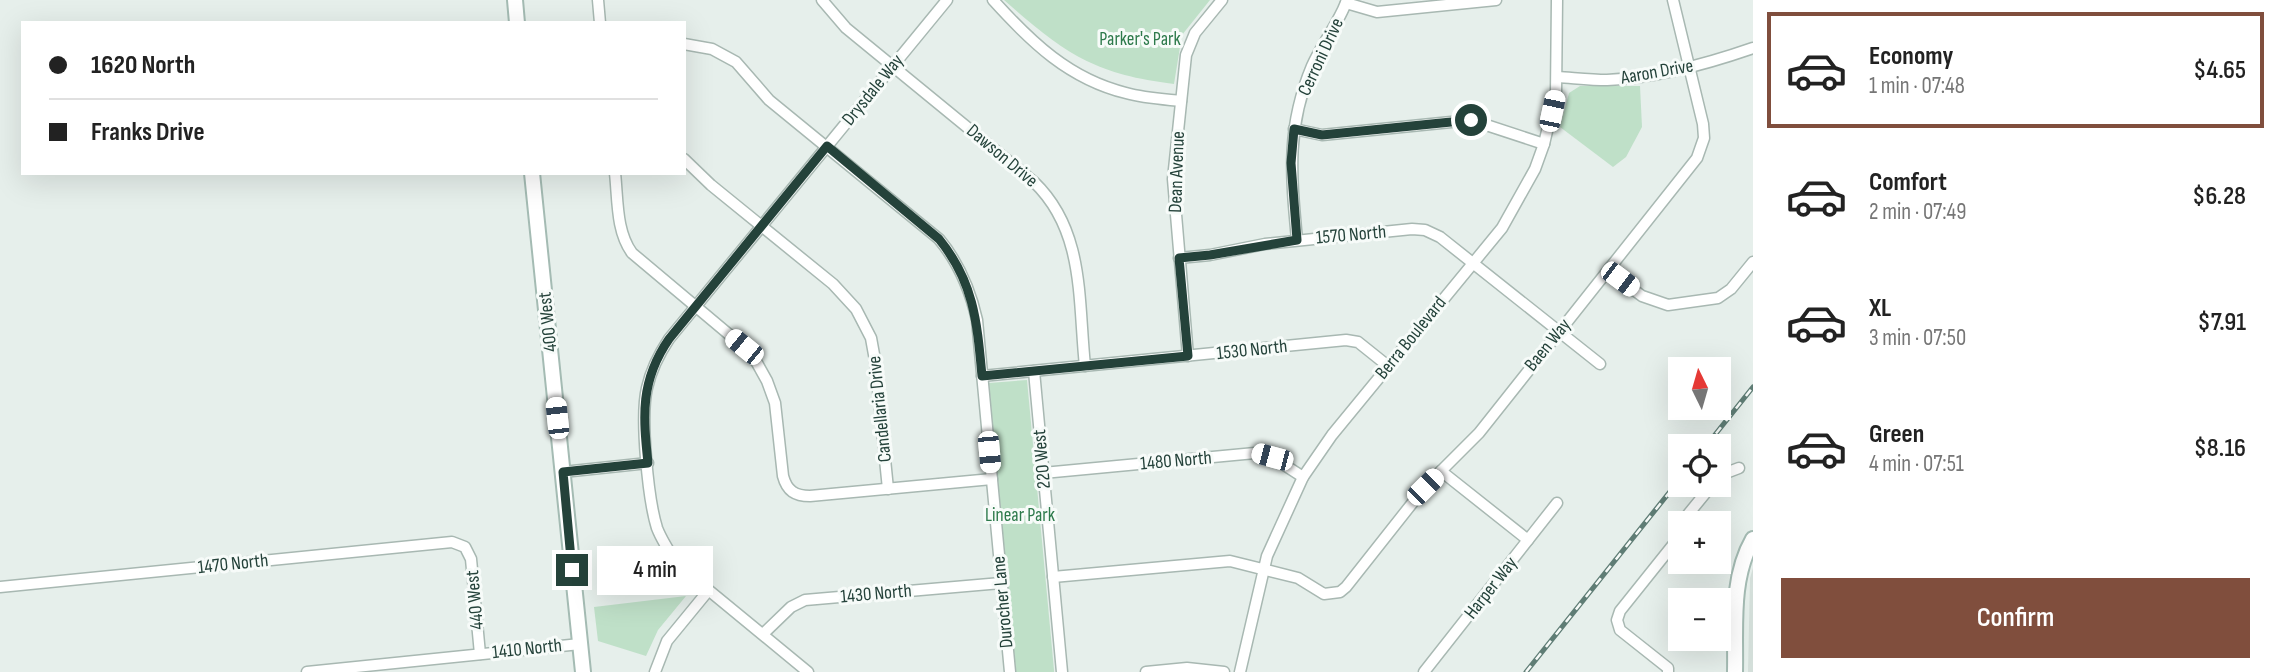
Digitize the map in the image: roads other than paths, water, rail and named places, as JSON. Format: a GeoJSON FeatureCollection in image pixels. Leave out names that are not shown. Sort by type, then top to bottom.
{"type":"FeatureCollection","features":[{"type":"Feature","properties":{"kind":"street"},"geometry":{"type":"LineString","coordinates":[[515,0],[517,21]]}},
{"type":"Feature","properties":{"kind":"street"},"geometry":{"type":"LineString","coordinates":[[598,0],[600,21]]}},
{"type":"Feature","properties":{"kind":"street","name":"Dawson Drive"},"geometry":{"type":"LineString","coordinates":[[822,0],[846,28],[1034,182],[1055,205],[1069,234],[1074,255],[1085,366]]}},
{"type":"Feature","properties":{"kind":"street","name":"Drysdale Way"},"geometry":{"type":"LineString","coordinates":[[808,672],[678,565],[660,535],[654,514],[644,407],[650,375],[663,348],[696,306],[947,0]]}},
{"type":"Feature","properties":{"kind":"street"},"geometry":{"type":"LineString","coordinates":[[993,0],[1037,46],[1073,71],[1098,84],[1128,94],[1181,101]]}},
{"type":"Feature","properties":{"kind":"street","name":"Dean Avenue"},"geometry":{"type":"LineString","coordinates":[[1188,356],[1173,179],[1185,62],[1191,42],[1222,0]]}},
{"type":"Feature","properties":{"kind":"street"},"geometry":{"type":"LineString","coordinates":[[1347,2],[1377,12],[1496,0]]}},
{"type":"Feature","properties":{"kind":"street","name":"Berra Boulevard"},"geometry":{"type":"LineString","coordinates":[[1240,672],[1263,568],[1284,513],[1303,477],[1332,435],[1502,228],[1535,169],[1544,144],[1558,77],[1558,0]]}},
{"type":"Feature","properties":{"kind":"street","name":"Baen Way"},"geometry":{"type":"LineString","coordinates":[[1263,568],[1298,578],[1324,594],[1331,595],[1346,587],[1425,487],[1479,433],[1700,152],[1704,138],[1703,124],[1673,0]]}},
{"type":"Feature","properties":{"kind":"street","name":"Cerroni Drive"},"geometry":{"type":"LineString","coordinates":[[1297,240],[1291,163],[1294,129],[1309,74],[1347,2]]}},
{"type":"Feature","properties":{"kind":"street","name":"Durocher Lane"},"geometry":{"type":"LineString","coordinates":[[686,44],[712,49],[736,62],[769,100],[939,239],[964,276],[975,309],[1010,672]]}},
{"type":"Feature","properties":{"kind":"street","name":"Aaron Drive"},"geometry":{"type":"LineString","coordinates":[[1558,77],[1605,80],[1641,77],[1689,67],[1753,48]]}},
{"type":"Feature","properties":{"kind":"street"},"geometry":{"type":"LineString","coordinates":[[1294,129],[1322,135],[1471,120],[1544,144]]}},
{"type":"Feature","properties":{"kind":"street","name":"Candellaria Drive"},"geometry":{"type":"LineString","coordinates":[[686,161],[711,185],[841,292],[856,309],[866,328],[876,360],[888,488]]}},
{"type":"Feature","properties":{"kind":"street","name":"400 West"},"geometry":{"type":"LineString","coordinates":[[532,175],[583,672]]}},
{"type":"Feature","properties":{"kind":"street"},"geometry":{"type":"LineString","coordinates":[[615,175],[624,242],[632,253],[744,347],[767,381],[777,414],[783,476],[785,485],[791,492],[799,496],[810,496],[992,479]]}},
{"type":"Feature","properties":{"kind":"street","name":"1570 North"},"geometry":{"type":"LineString","coordinates":[[1179,258],[1297,240],[1419,229],[1436,234],[1600,364]]}},
{"type":"Feature","properties":{"kind":"street"},"geometry":{"type":"LineString","coordinates":[[1608,271],[1642,296],[1668,305],[1718,298],[1731,289],[1753,262]]}},
{"type":"Feature","properties":{"kind":"street","name":"1530 North"},"geometry":{"type":"LineString","coordinates":[[982,376],[1346,340],[1358,342],[1388,366]]}},
{"type":"Feature","properties":{"kind":"street","name":"220 West"},"geometry":{"type":"LineString","coordinates":[[1034,371],[1062,672]]}},
{"type":"Feature","properties":{"kind":"street","name":"1480 North"},"geometry":{"type":"LineString","coordinates":[[1043,473],[1255,453],[1272,457],[1303,477]]}},
{"type":"Feature","properties":{"kind":"street"},"geometry":{"type":"LineString","coordinates":[[563,472],[648,463]]}},
{"type":"Feature","properties":{"kind":"street"},"geometry":{"type":"LineString","coordinates":[[1731,471],[1739,468]]}},
{"type":"Feature","properties":{"kind":"street"},"geometry":{"type":"LineString","coordinates":[[1441,471],[1528,540]]}},
{"type":"Feature","properties":{"kind":"street"},"geometry":{"type":"LineString","coordinates":[[1691,511],[1702,497]]}},
{"type":"Feature","properties":{"kind":"street","name":"Harper Way"},"geometry":{"type":"LineString","coordinates":[[1424,672],[1557,503]]}},
{"type":"Feature","properties":{"kind":"street"},"geometry":{"type":"LineString","coordinates":[[1735,672],[1737,593],[1745,553],[1753,539]]}},
{"type":"Feature","properties":{"kind":"street","name":"1470 North"},"geometry":{"type":"LineString","coordinates":[[0,587],[448,542],[465,547]]}},
{"type":"Feature","properties":{"kind":"street","name":"440 West"},"geometry":{"type":"LineString","coordinates":[[465,547],[471,559],[480,654]]}},
{"type":"Feature","properties":{"kind":"street"},"geometry":{"type":"LineString","coordinates":[[1668,551],[1620,611],[1617,620],[1620,630],[1668,668],[1668,672]]}},
{"type":"Feature","properties":{"kind":"street"},"geometry":{"type":"LineString","coordinates":[[1053,577],[1216,561],[1242,562],[1263,568]]}},
{"type":"Feature","properties":{"kind":"street","name":"1430 North"},"geometry":{"type":"LineString","coordinates":[[763,634],[785,611],[805,600],[1001,583]]}},
{"type":"Feature","properties":{"kind":"street"},"geometry":{"type":"LineString","coordinates":[[654,672],[667,641],[708,591]]}},
{"type":"Feature","properties":{"kind":"street","name":"1410 North"},"geometry":{"type":"LineString","coordinates":[[307,672],[580,644]]}},
{"type":"Feature","properties":{"kind":"street"},"geometry":{"type":"LineString","coordinates":[[1146,672],[1187,668],[1224,672]]}},
{"type":"Feature","properties":{"kind":"railway"},"geometry":{"type":"LineString","coordinates":[[1716,434],[1753,387]]}},
{"type":"Feature","properties":{"kind":"railway"},"geometry":{"type":"LineString","coordinates":[[1526,672],[1668,494]]}},
{"type":"Feature","properties":{"kind":"park label","name":"Parker's Park"},"geometry":{"type":"Point","coordinates":[1140,39]}},
{"type":"Feature","properties":{"kind":"park label","name":"Linear Park"},"geometry":{"type":"Point","coordinates":[1020,515]}}]}
